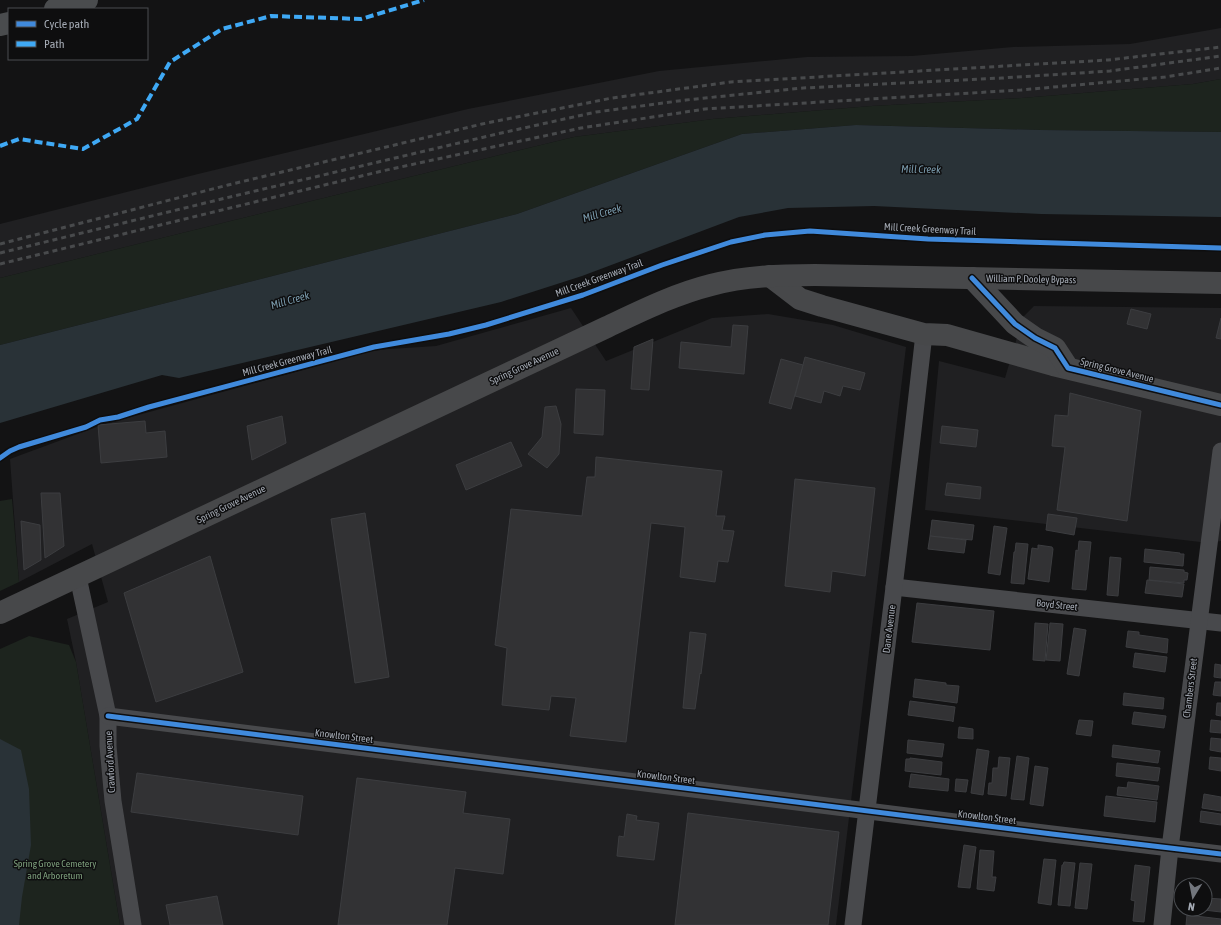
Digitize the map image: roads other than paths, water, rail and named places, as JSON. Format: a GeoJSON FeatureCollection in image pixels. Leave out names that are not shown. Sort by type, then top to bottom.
{"type":"FeatureCollection","features":[{"type":"Feature","properties":{"kind":"highway"},"geometry":{"type":"LineString","coordinates":[[59,8],[87,0]]}},
{"type":"Feature","properties":{"kind":"main road","name":"William P. Dooley Bypass"},"geometry":{"type":"LineString","coordinates":[[770,276],[815,274],[1221,283]]}},
{"type":"Feature","properties":{"kind":"main road","name":"Spring Grove Avenue"},"geometry":{"type":"LineString","coordinates":[[0,614],[426,411],[668,299],[711,285],[735,280],[770,276],[800,299],[924,334],[946,336],[1053,365],[1221,405]]}},
{"type":"Feature","properties":{"kind":"main road","name":"Spring Grove Avenue"},"geometry":{"type":"LineString","coordinates":[[972,278],[1015,324],[1035,338],[1055,348],[1068,368]]}},
{"type":"Feature","properties":{"kind":"street","name":"Dane Avenue"},"geometry":{"type":"LineString","coordinates":[[853,925],[912,446],[924,334]]}},
{"type":"Feature","properties":{"kind":"street","name":"Chambers Street"},"geometry":{"type":"LineString","coordinates":[[1162,925],[1170,848],[1221,451]]}},
{"type":"Feature","properties":{"kind":"street","name":"Crawford Avenue"},"geometry":{"type":"LineString","coordinates":[[78,577],[108,716],[108,746],[113,801],[133,925]]}},
{"type":"Feature","properties":{"kind":"street","name":"Boyd Street"},"geometry":{"type":"LineString","coordinates":[[894,587],[1221,623]]}},
{"type":"Feature","properties":{"kind":"street","name":"Knowlton Street"},"geometry":{"type":"LineString","coordinates":[[108,716],[1221,854]]}},
{"type":"Feature","properties":{"kind":"water","name":"Mill Creek"},"geometry":{"type":"Polygon","coordinates":[[[856,125],[1041,130],[1221,132],[1221,217],[1041,214],[874,206],[788,208],[739,217],[582,276],[501,302],[179,378],[162,375],[0,423],[0,345],[517,214],[742,134],[856,125]]]}},
{"type":"Feature","properties":{"kind":"water"},"geometry":{"type":"Polygon","coordinates":[[[0,739],[21,750],[29,789],[31,845],[19,925],[0,925],[0,739]]]}},
{"type":"Feature","properties":{"kind":"railway"},"geometry":{"type":"LineString","coordinates":[[0,244],[228,185],[482,124],[612,98],[731,82],[1108,60],[1221,47]]}},
{"type":"Feature","properties":{"kind":"railway"},"geometry":{"type":"LineString","coordinates":[[0,253],[234,196],[596,112],[686,100],[803,88],[1110,71],[1221,56]]}},
{"type":"Feature","properties":{"kind":"railway"},"geometry":{"type":"LineString","coordinates":[[0,264],[382,171],[581,128],[705,109],[1021,90],[1165,77],[1221,68]]}},
{"type":"Feature","properties":{"kind":"park label","name":"Spring Grove Cemetery and Arboretum"},"geometry":{"type":"Point","coordinates":[55,868]}}]}
